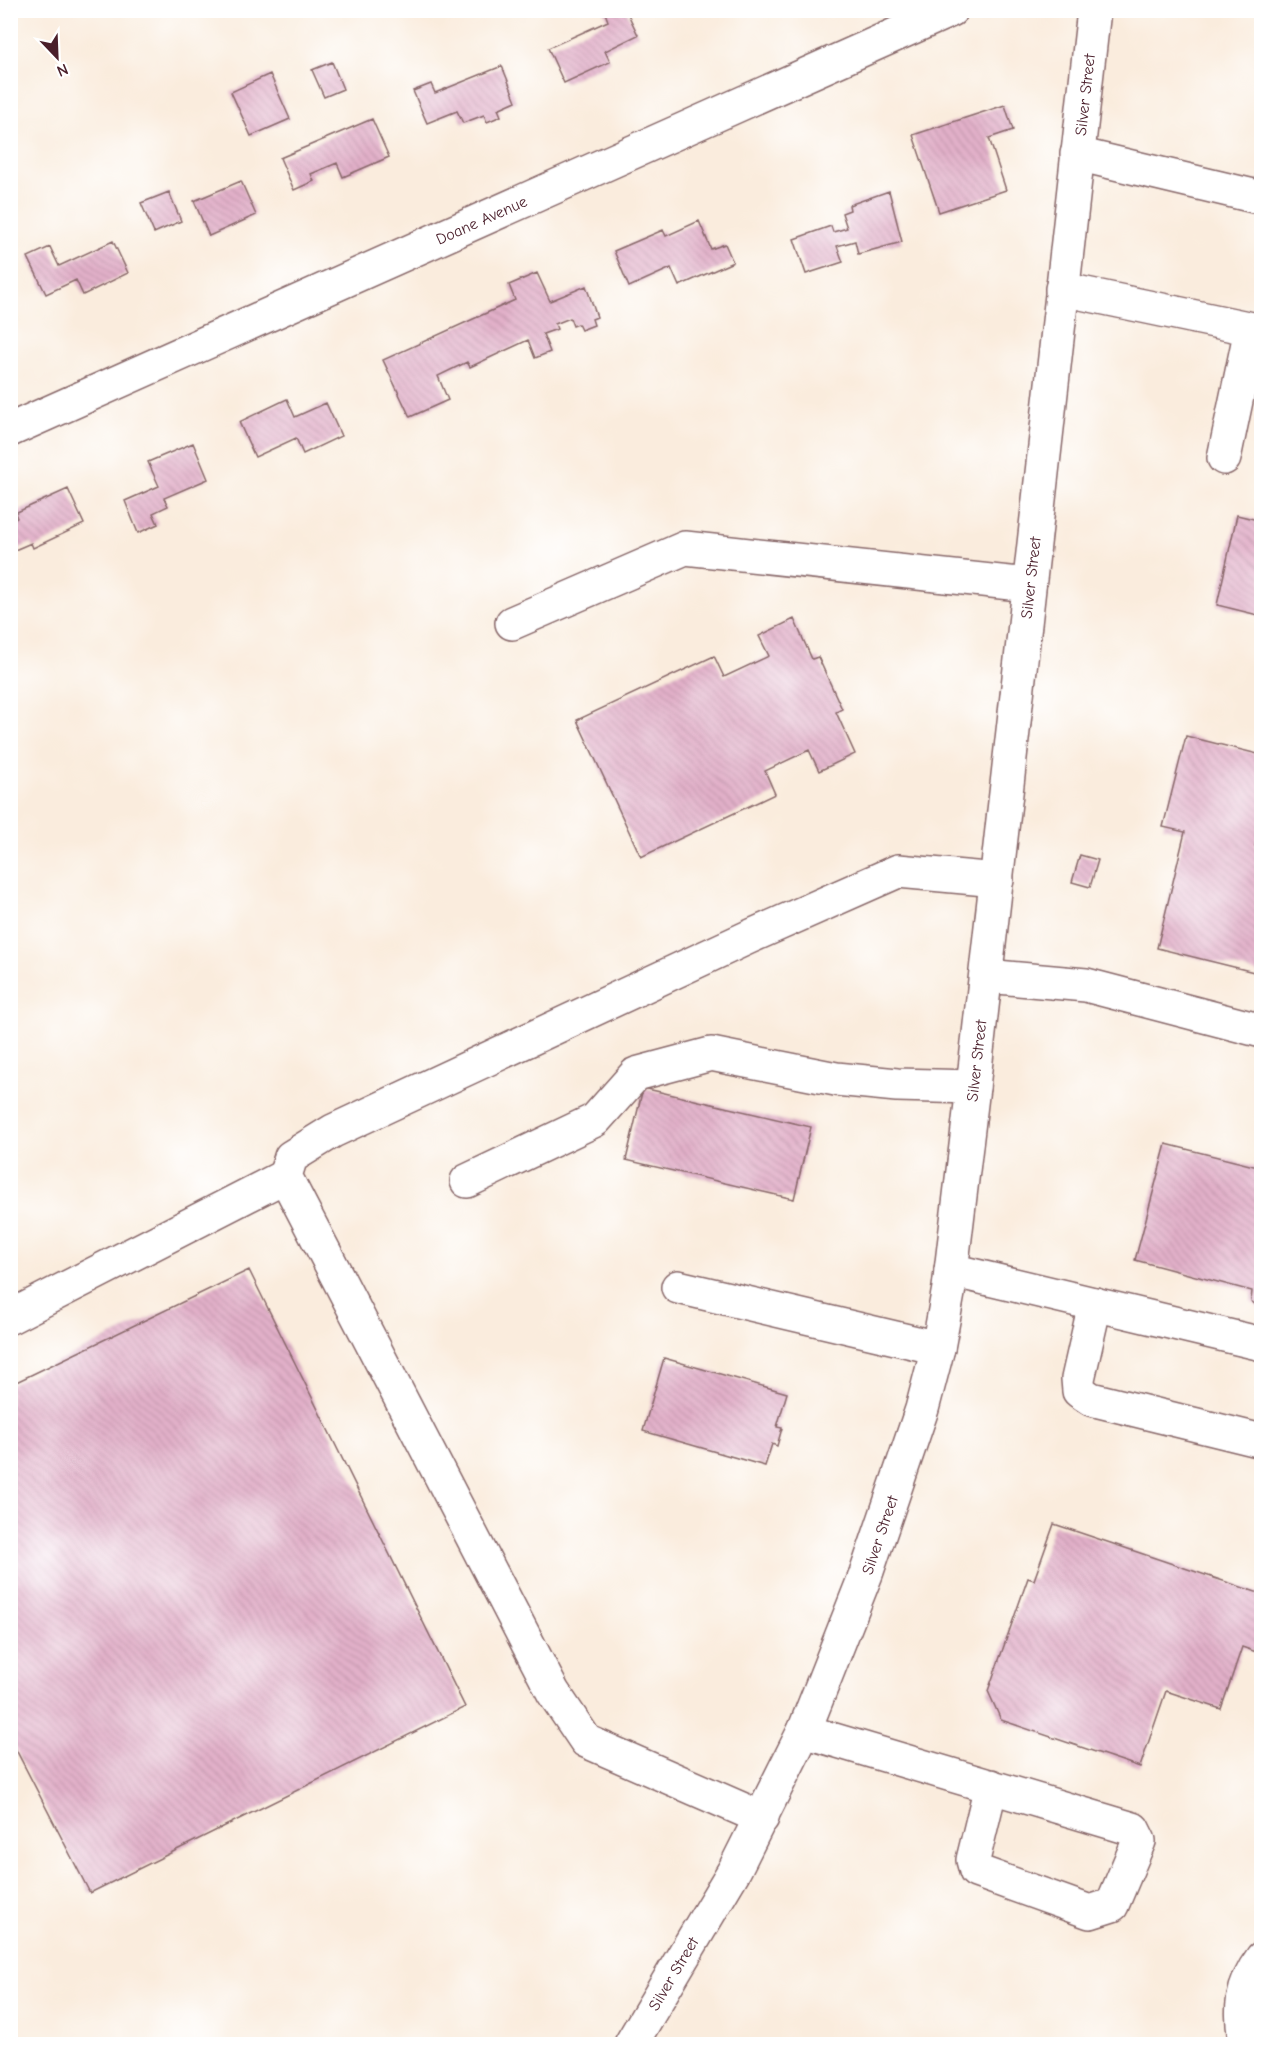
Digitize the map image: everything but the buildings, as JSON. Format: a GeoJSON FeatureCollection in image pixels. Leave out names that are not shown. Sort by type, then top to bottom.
{"type":"FeatureCollection","features":[{"type":"Feature","properties":{"kind":"street","name":"Doane Avenue"},"geometry":{"type":"LineString","coordinates":[[10,430],[951,10]]}},
{"type":"Feature","properties":{"kind":"street","name":"Silver Street"},"geometry":{"type":"LineString","coordinates":[[631,2044],[762,1818],[804,1731],[862,1583],[922,1409],[938,1348],[951,1270],[986,976],[1094,10]]}},
{"type":"Feature","properties":{"kind":"street"},"geometry":{"type":"LineString","coordinates":[[1077,154],[1262,198]]}},
{"type":"Feature","properties":{"kind":"street"},"geometry":{"type":"LineString","coordinates":[[1062,289],[1256,330],[1224,458]]}},
{"type":"Feature","properties":{"kind":"street"},"geometry":{"type":"LineString","coordinates":[[512,623],[685,548],[1029,585]]}},
{"type":"Feature","properties":{"kind":"street"},"geometry":{"type":"LineString","coordinates":[[762,1818],[586,1741],[553,1692],[285,1176],[291,1157],[333,1131],[748,937],[898,871],[997,880]]}},
{"type":"Feature","properties":{"kind":"street"},"geometry":{"type":"LineString","coordinates":[[986,976],[1086,985],[1262,1031]]}},
{"type":"Feature","properties":{"kind":"street"},"geometry":{"type":"LineString","coordinates":[[467,1181],[595,1120],[636,1074],[711,1054],[837,1079],[897,1085],[973,1087]]}},
{"type":"Feature","properties":{"kind":"street"},"geometry":{"type":"LineString","coordinates":[[10,1317],[285,1176]]}},
{"type":"Feature","properties":{"kind":"street"},"geometry":{"type":"LineString","coordinates":[[951,1270],[1262,1344]]}},
{"type":"Feature","properties":{"kind":"street"},"geometry":{"type":"LineString","coordinates":[[678,1287],[938,1348]]}},
{"type":"Feature","properties":{"kind":"street"},"geometry":{"type":"LineString","coordinates":[[1095,1304],[1078,1379],[1080,1391],[1091,1399],[1262,1441]]}},
{"type":"Feature","properties":{"kind":"street"},"geometry":{"type":"LineString","coordinates":[[804,1731],[991,1786],[1133,1828],[1139,1841],[1112,1905],[1090,1912],[975,1870],[973,1860],[991,1786]]}},
{"type":"Feature","properties":{"kind":"street"},"geometry":{"type":"LineString","coordinates":[[1246,2044],[1240,2016],[1249,1975],[1262,1958]]}}]}
